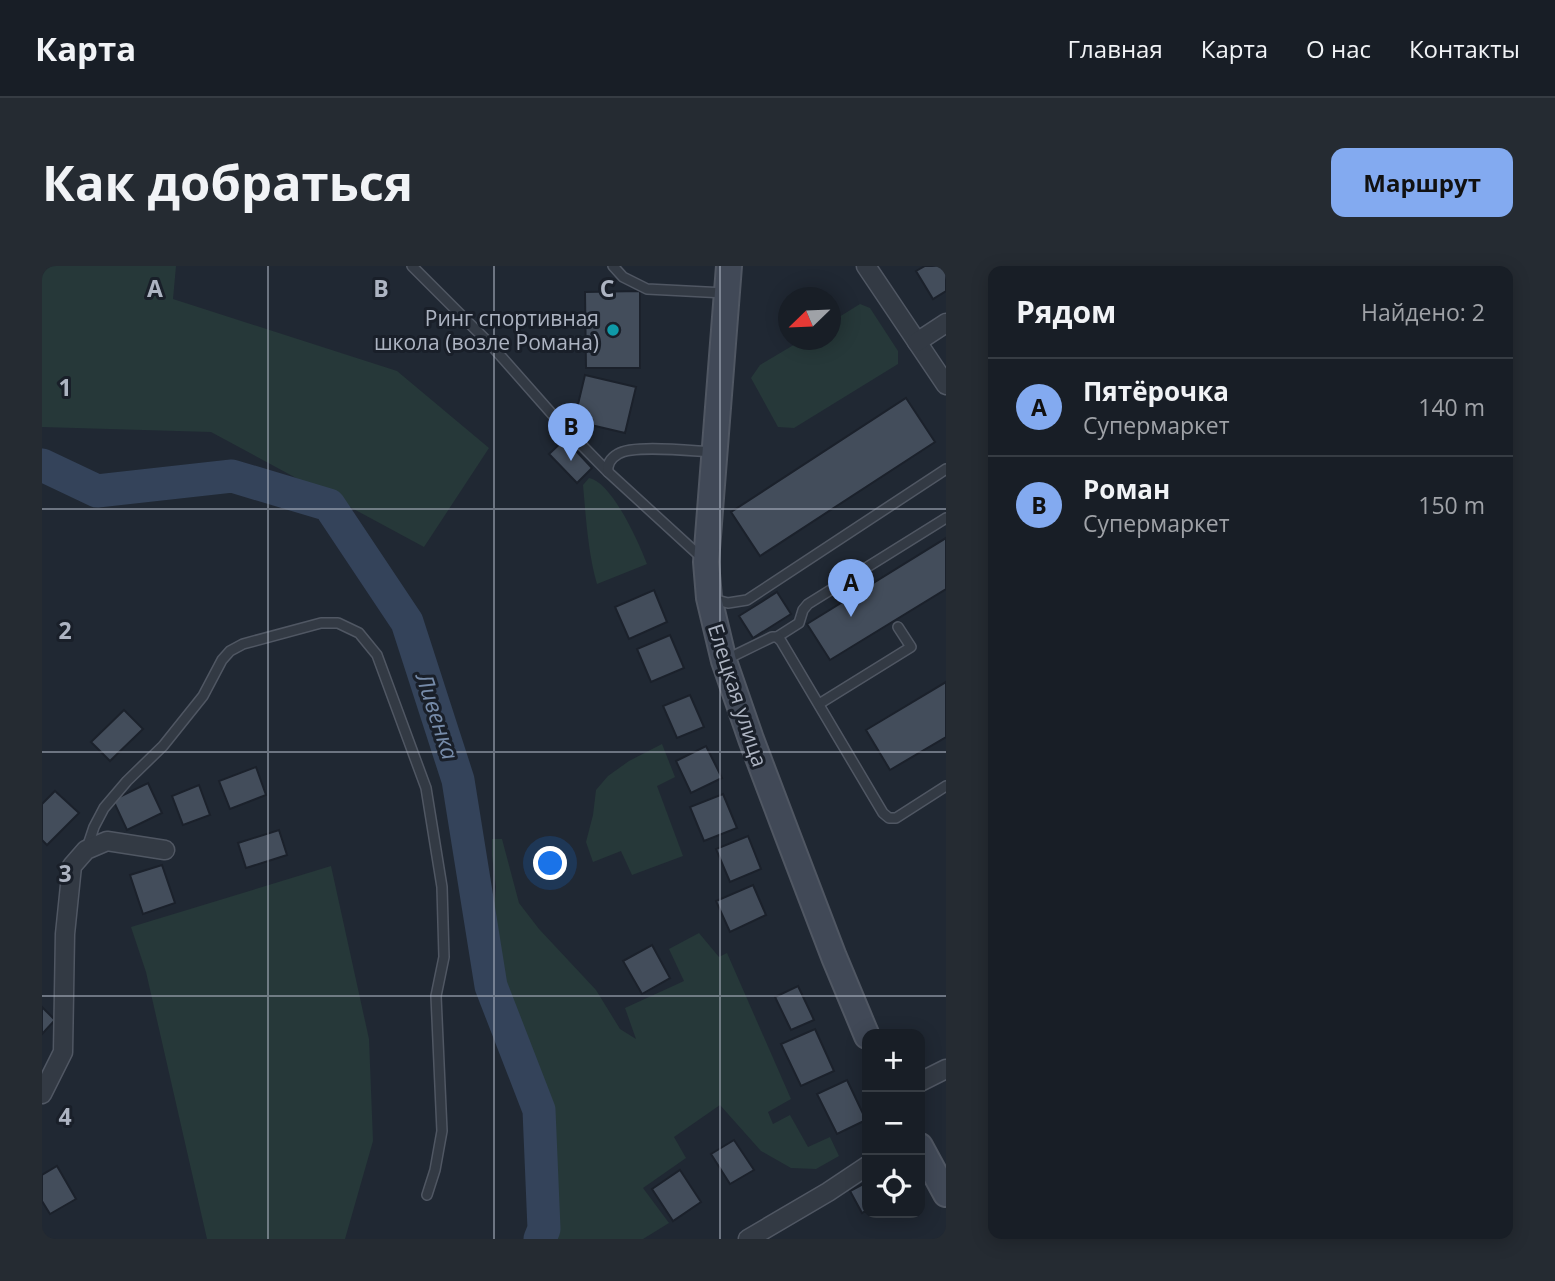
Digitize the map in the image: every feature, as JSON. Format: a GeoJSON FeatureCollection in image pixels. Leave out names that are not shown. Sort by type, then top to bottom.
{"type":"FeatureCollection","features":[{"type":"Feature","properties":{"kind":"street","name":"Елецкая улица"},"geometry":{"type":"LineString","coordinates":[[729,266],[706,562],[709,598],[724,661],[751,739],[864,1029]]}},
{"type":"Feature","properties":{"kind":"street"},"geometry":{"type":"LineString","coordinates":[[866,266],[946,385]]}},
{"type":"Feature","properties":{"kind":"street"},"geometry":{"type":"LineString","coordinates":[[917,342],[946,323]]}},
{"type":"Feature","properties":{"kind":"street"},"geometry":{"type":"LineString","coordinates":[[42,1094],[63,1052],[65,934],[72,866],[86,850],[107,841],[165,850]]}},
{"type":"Feature","properties":{"kind":"street"},"geometry":{"type":"LineString","coordinates":[[925,1080],[946,1069]]}},
{"type":"Feature","properties":{"kind":"street"},"geometry":{"type":"LineString","coordinates":[[925,1155],[946,1194]]}},
{"type":"Feature","properties":{"kind":"street"},"geometry":{"type":"LineString","coordinates":[[748,1239],[862,1170]]}},
{"type":"Feature","properties":{"kind":"lane"},"geometry":{"type":"LineString","coordinates":[[412,266],[491,345],[559,422],[608,472],[706,562]]}},
{"type":"Feature","properties":{"kind":"lane"},"geometry":{"type":"LineString","coordinates":[[613,266],[623,276],[647,289],[727,293]]}},
{"type":"Feature","properties":{"kind":"lane"},"geometry":{"type":"LineString","coordinates":[[608,472],[607,466],[618,453],[632,449],[714,453]]}},
{"type":"Feature","properties":{"kind":"lane"},"geometry":{"type":"LineString","coordinates":[[709,598],[728,603],[747,600],[946,469]]}},
{"type":"Feature","properties":{"kind":"lane"},"geometry":{"type":"LineString","coordinates":[[724,661],[777,637],[799,623],[808,604],[946,518]]}},
{"type":"Feature","properties":{"kind":"lane"},"geometry":{"type":"LineString","coordinates":[[86,850],[104,808],[163,746],[203,696],[222,660],[230,651],[243,644],[321,623],[338,623],[359,634],[377,655],[426,788],[442,887],[444,957],[436,996],[442,1131],[435,1170],[426,1195]]}},
{"type":"Feature","properties":{"kind":"lane"},"geometry":{"type":"LineString","coordinates":[[819,705],[911,647],[898,627]]}},
{"type":"Feature","properties":{"kind":"lane"},"geometry":{"type":"LineString","coordinates":[[777,637],[883,813],[889,818],[896,818],[946,786]]}},
{"type":"Feature","properties":{"kind":"shaded area"},"geometry":{"type":"Polygon","coordinates":[[[42,266],[176,266],[173,299],[397,371],[489,448],[424,547],[211,432],[42,427],[42,266]]]}},
{"type":"Feature","properties":{"kind":"shaded area"},"geometry":{"type":"Polygon","coordinates":[[[860,304],[870,308],[898,351],[898,364],[794,428],[778,427],[751,378],[760,365],[785,350],[841,350],[841,316],[860,304]]]}},
{"type":"Feature","properties":{"kind":"shaded area"},"geometry":{"type":"Polygon","coordinates":[[[589,478],[598,482],[615,501],[647,564],[597,584],[589,548],[583,485],[589,478]]]}},
{"type":"Feature","properties":{"kind":"shaded area"},"geometry":{"type":"Polygon","coordinates":[[[662,744],[675,777],[657,786],[683,856],[632,875],[621,851],[593,862],[586,842],[596,790],[608,776],[629,761],[662,744]]]}},
{"type":"Feature","properties":{"kind":"shaded area"},"geometry":{"type":"Polygon","coordinates":[[[492,839],[502,839],[519,903],[539,929],[596,990],[620,1029],[636,1039],[625,1008],[684,981],[669,949],[699,933],[719,957],[727,953],[791,1099],[768,1112],[773,1124],[790,1115],[808,1147],[830,1137],[839,1156],[816,1169],[791,1168],[761,1151],[720,1105],[674,1137],[686,1158],[643,1188],[669,1223],[643,1239],[557,1239],[546,1105],[519,1035],[491,942],[496,887],[492,839]]]}},
{"type":"Feature","properties":{"kind":"shaded area"},"geometry":{"type":"Polygon","coordinates":[[[331,866],[369,1039],[373,1141],[345,1239],[207,1239],[146,972],[131,927],[331,866]]]}},
{"type":"Feature","properties":{"kind":"building"},"geometry":{"type":"Polygon","coordinates":[[[925,266],[946,266],[946,291],[933,299],[916,271],[925,266]]]}},
{"type":"Feature","properties":{"kind":"building","name":"Ринг спортивная школа (возле Романа)"},"geometry":{"type":"Polygon","coordinates":[[[640,291],[640,368],[586,368],[585,292],[640,291]]]}},
{"type":"Feature","properties":{"kind":"building"},"geometry":{"type":"Polygon","coordinates":[[[585,375],[636,387],[625,433],[574,421],[585,375]]]}},
{"type":"Feature","properties":{"kind":"building"},"geometry":{"type":"Polygon","coordinates":[[[906,398],[935,442],[760,556],[731,512],[906,398]]]}},
{"type":"Feature","properties":{"kind":"building"},"geometry":{"type":"Polygon","coordinates":[[[565,439],[592,468],[577,483],[549,454],[565,439]]]}},
{"type":"Feature","properties":{"kind":"building"},"geometry":{"type":"Polygon","coordinates":[[[946,538],[946,589],[830,660],[807,624],[946,538]]]}},
{"type":"Feature","properties":{"kind":"building"},"geometry":{"type":"Polygon","coordinates":[[[654,590],[667,622],[629,639],[615,607],[654,590]]]}},
{"type":"Feature","properties":{"kind":"building"},"geometry":{"type":"Polygon","coordinates":[[[777,592],[791,614],[753,638],[739,616],[777,592]]]}},
{"type":"Feature","properties":{"kind":"building"},"geometry":{"type":"Polygon","coordinates":[[[670,635],[684,668],[651,682],[637,649],[670,635]]]}},
{"type":"Feature","properties":{"kind":"building"},"geometry":{"type":"Polygon","coordinates":[[[946,682],[946,737],[890,770],[866,730],[946,682]]]}},
{"type":"Feature","properties":{"kind":"building"},"geometry":{"type":"Polygon","coordinates":[[[690,695],[704,727],[677,738],[663,706],[690,695]]]}},
{"type":"Feature","properties":{"kind":"building"},"geometry":{"type":"Polygon","coordinates":[[[124,710],[143,729],[110,761],[91,742],[124,710]]]}},
{"type":"Feature","properties":{"kind":"building"},"geometry":{"type":"Polygon","coordinates":[[[706,746],[722,778],[691,793],[676,761],[706,746]]]}},
{"type":"Feature","properties":{"kind":"building"},"geometry":{"type":"Polygon","coordinates":[[[256,767],[266,795],[230,809],[219,781],[256,767]]]}},
{"type":"Feature","properties":{"kind":"building"},"geometry":{"type":"Polygon","coordinates":[[[148,783],[162,813],[127,830],[113,800],[148,783]]]}},
{"type":"Feature","properties":{"kind":"building"},"geometry":{"type":"Polygon","coordinates":[[[199,785],[210,815],[183,825],[172,796],[199,785]]]}},
{"type":"Feature","properties":{"kind":"building"},"geometry":{"type":"Polygon","coordinates":[[[55,791],[79,813],[47,845],[42,840],[42,804],[55,791]]]}},
{"type":"Feature","properties":{"kind":"building"},"geometry":{"type":"Polygon","coordinates":[[[723,794],[737,828],[704,841],[690,807],[723,794]]]}},
{"type":"Feature","properties":{"kind":"building"},"geometry":{"type":"Polygon","coordinates":[[[279,830],[287,855],[246,868],[238,843],[279,830]]]}},
{"type":"Feature","properties":{"kind":"building"},"geometry":{"type":"Polygon","coordinates":[[[748,836],[761,869],[730,882],[716,849],[748,836]]]}},
{"type":"Feature","properties":{"kind":"building"},"geometry":{"type":"Polygon","coordinates":[[[162,865],[175,903],[143,914],[130,875],[162,865]]]}},
{"type":"Feature","properties":{"kind":"building"},"geometry":{"type":"Polygon","coordinates":[[[753,885],[766,915],[730,932],[716,901],[753,885]]]}},
{"type":"Feature","properties":{"kind":"building"},"geometry":{"type":"Polygon","coordinates":[[[652,945],[670,978],[642,994],[623,961],[652,945]]]}},
{"type":"Feature","properties":{"kind":"building"},"geometry":{"type":"Polygon","coordinates":[[[798,986],[814,1020],[791,1030],[775,997],[798,986]]]}},
{"type":"Feature","properties":{"kind":"building"},"geometry":{"type":"Polygon","coordinates":[[[42,1007],[55,1020],[42,1034],[42,1007]]]}},
{"type":"Feature","properties":{"kind":"building"},"geometry":{"type":"Polygon","coordinates":[[[815,1029],[834,1071],[801,1086],[781,1044],[815,1029]]]}},
{"type":"Feature","properties":{"kind":"building"},"geometry":{"type":"Polygon","coordinates":[[[847,1080],[862,1112],[862,1122],[837,1134],[817,1094],[847,1080]]]}},
{"type":"Feature","properties":{"kind":"building"},"geometry":{"type":"Polygon","coordinates":[[[734,1140],[754,1170],[730,1184],[711,1154],[734,1140]]]}},
{"type":"Feature","properties":{"kind":"building"},"geometry":{"type":"Polygon","coordinates":[[[57,1166],[76,1199],[50,1214],[42,1201],[42,1175],[57,1166]]]}},
{"type":"Feature","properties":{"kind":"building"},"geometry":{"type":"Polygon","coordinates":[[[680,1170],[701,1202],[673,1221],[652,1189],[680,1170]]]}},
{"type":"Feature","properties":{"kind":"building"},"geometry":{"type":"Polygon","coordinates":[[[862,1185],[862,1213],[850,1191],[862,1185]]]}},
{"type":"Feature","properties":{"kind":"waterway","name":"Ливенка"},"geometry":{"type":"LineString","coordinates":[[42,465],[97,491],[232,476],[329,505],[407,622],[458,780],[491,986],[539,1110],[544,1229],[540,1239]]}},
{"type":"Feature","properties":{"kind":"place","name":"Ринг спортивная школа (возле Романа)"},"geometry":{"type":"Point","coordinates":[613,330]}},
{"type":"Feature","properties":{"kind":"place","name":"Роман"},"geometry":{"type":"Point","coordinates":[571,461]}},
{"type":"Feature","properties":{"kind":"place","name":"Пятёрочка"},"geometry":{"type":"Point","coordinates":[851,617]}}]}
